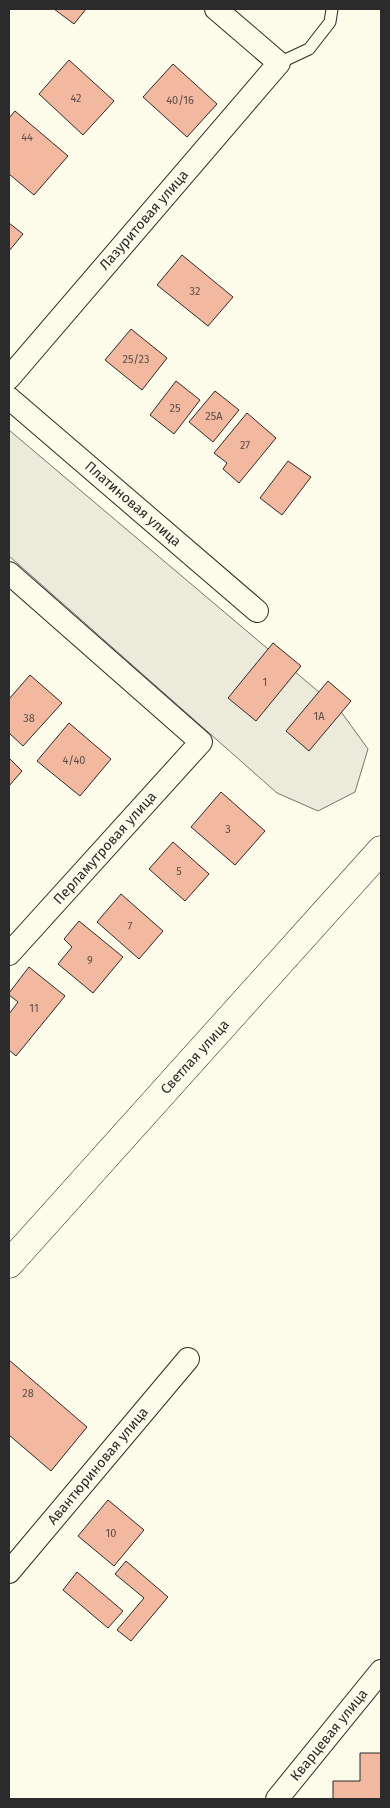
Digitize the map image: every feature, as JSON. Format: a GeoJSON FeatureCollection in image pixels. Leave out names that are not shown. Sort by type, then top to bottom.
{"type":"FeatureCollection","features":[{"type":"Feature","properties":{"kind":"street"},"geometry":{"type":"LineString","coordinates":[[216,9],[280,63]]}},
{"type":"Feature","properties":{"kind":"street","name":"Лазуритовая улица"},"geometry":{"type":"LineString","coordinates":[[9,378],[280,63]]}},
{"type":"Feature","properties":{"kind":"street","name":"Платиновая улица"},"geometry":{"type":"LineString","coordinates":[[9,398],[257,611]]}},
{"type":"Feature","properties":{"kind":"street","name":"Перламутровая улица"},"geometry":{"type":"LineString","coordinates":[[9,573],[201,742],[9,954]]}},
{"type":"Feature","properties":{"kind":"street","name":"Светлая улица"},"geometry":{"type":"LineString","coordinates":[[9,1264],[381,850]]}},
{"type":"Feature","properties":{"kind":"street","name":"Авантюриновая улица"},"geometry":{"type":"LineString","coordinates":[[9,1572],[188,1360]]}},
{"type":"Feature","properties":{"kind":"street","name":"Кварцевая улица"},"geometry":{"type":"LineString","coordinates":[[277,1799],[381,1671]]}},
{"type":"Feature","properties":{"kind":"lane"},"geometry":{"type":"LineString","coordinates":[[280,63],[309,49],[330,22],[332,9]]}},
{"type":"Feature","properties":{"kind":"shaded area"},"geometry":{"type":"Polygon","coordinates":[[[9,430],[339,709],[368,749],[355,792],[318,811],[277,793],[9,556],[9,430]]]}},
{"type":"Feature","properties":{"kind":"building"},"geometry":{"type":"Polygon","coordinates":[[[54,9],[86,9],[74,24],[54,9]]]}},
{"type":"Feature","properties":{"kind":"building"},"geometry":{"type":"Polygon","coordinates":[[[69,60],[114,101],[83,135],[39,94],[69,60]]]}},
{"type":"Feature","properties":{"kind":"building"},"geometry":{"type":"Polygon","coordinates":[[[173,64],[217,104],[187,137],[143,97],[173,64]]]}},
{"type":"Feature","properties":{"kind":"building"},"geometry":{"type":"Polygon","coordinates":[[[15,111],[68,156],[34,195],[9,174],[9,118],[15,111]]]}},
{"type":"Feature","properties":{"kind":"building"},"geometry":{"type":"Polygon","coordinates":[[[9,223],[23,234],[9,251],[9,223]]]}},
{"type":"Feature","properties":{"kind":"building"},"geometry":{"type":"Polygon","coordinates":[[[182,255],[233,297],[208,326],[157,285],[182,255]]]}},
{"type":"Feature","properties":{"kind":"building"},"geometry":{"type":"Polygon","coordinates":[[[131,329],[167,358],[142,390],[105,360],[131,329]]]}},
{"type":"Feature","properties":{"kind":"building"},"geometry":{"type":"Polygon","coordinates":[[[176,381],[200,400],[174,434],[150,415],[176,381]]]}},
{"type":"Feature","properties":{"kind":"building"},"geometry":{"type":"Polygon","coordinates":[[[215,391],[239,410],[213,442],[189,422],[215,391]]]}},
{"type":"Feature","properties":{"kind":"building"},"geometry":{"type":"Polygon","coordinates":[[[247,413],[276,438],[239,483],[223,469],[227,463],[214,453],[247,413]]]}},
{"type":"Feature","properties":{"kind":"building"},"geometry":{"type":"Polygon","coordinates":[[[288,461],[311,477],[282,515],[260,498],[288,461]]]}},
{"type":"Feature","properties":{"kind":"building"},"geometry":{"type":"Polygon","coordinates":[[[273,643],[301,666],[256,721],[228,698],[273,643]]]}},
{"type":"Feature","properties":{"kind":"building"},"geometry":{"type":"Polygon","coordinates":[[[30,675],[62,703],[23,746],[9,733],[9,699],[30,675]]]}},
{"type":"Feature","properties":{"kind":"building"},"geometry":{"type":"Polygon","coordinates":[[[328,681],[351,701],[309,751],[286,731],[328,681]]]}},
{"type":"Feature","properties":{"kind":"building"},"geometry":{"type":"Polygon","coordinates":[[[69,723],[111,759],[80,796],[37,761],[69,723]]]}},
{"type":"Feature","properties":{"kind":"building"},"geometry":{"type":"Polygon","coordinates":[[[9,758],[22,771],[9,786],[9,758]]]}},
{"type":"Feature","properties":{"kind":"building"},"geometry":{"type":"Polygon","coordinates":[[[221,792],[265,831],[235,865],[191,827],[221,792]]]}},
{"type":"Feature","properties":{"kind":"building"},"geometry":{"type":"Polygon","coordinates":[[[173,842],[209,874],[185,901],[149,869],[173,842]]]}},
{"type":"Feature","properties":{"kind":"building"},"geometry":{"type":"Polygon","coordinates":[[[121,894],[163,931],[139,959],[97,922],[121,894]]]}},
{"type":"Feature","properties":{"kind":"building"},"geometry":{"type":"Polygon","coordinates":[[[79,921],[123,957],[93,993],[58,964],[72,947],[64,939],[79,921]]]}},
{"type":"Feature","properties":{"kind":"building"},"geometry":{"type":"Polygon","coordinates":[[[29,967],[65,996],[16,1056],[9,1050],[9,1014],[18,1002],[9,993],[29,967]]]}},
{"type":"Feature","properties":{"kind":"building"},"geometry":{"type":"Polygon","coordinates":[[[9,1360],[87,1427],[51,1471],[9,1435],[9,1360]]]}},
{"type":"Feature","properties":{"kind":"building"},"geometry":{"type":"Polygon","coordinates":[[[108,1500],[144,1530],[114,1566],[78,1536],[108,1500]]]}},
{"type":"Feature","properties":{"kind":"building"},"geometry":{"type":"Polygon","coordinates":[[[126,1561],[168,1597],[131,1641],[117,1630],[144,1598],[115,1574],[126,1561]]]}},
{"type":"Feature","properties":{"kind":"building"},"geometry":{"type":"Polygon","coordinates":[[[77,1572],[123,1611],[108,1628],[63,1590],[77,1572]]]}},
{"type":"Feature","properties":{"kind":"building"},"geometry":{"type":"Polygon","coordinates":[[[360,1753],[381,1753],[381,1799],[333,1799],[333,1781],[360,1781],[360,1753]]]}}]}
